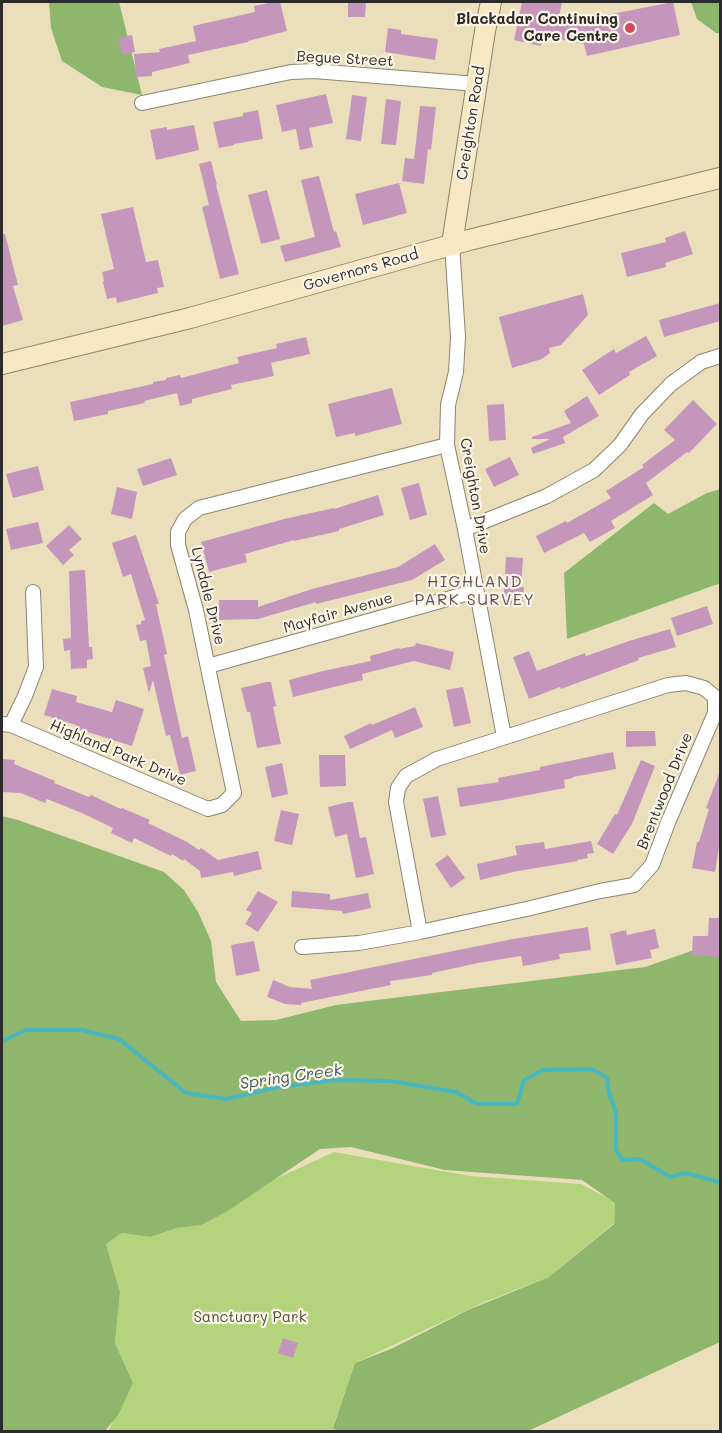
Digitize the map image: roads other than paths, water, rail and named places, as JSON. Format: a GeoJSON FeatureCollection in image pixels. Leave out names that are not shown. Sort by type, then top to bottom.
{"type":"FeatureCollection","features":[{"type":"Feature","properties":{"kind":"main road","name":"Creighton Road"},"geometry":{"type":"LineString","coordinates":[[452,244],[491,2]]}},
{"type":"Feature","properties":{"kind":"main road","name":"Governors Road"},"geometry":{"type":"LineString","coordinates":[[2,364],[190,318],[452,244],[720,178]]}},
{"type":"Feature","properties":{"kind":"street","name":"Begue Street"},"geometry":{"type":"LineString","coordinates":[[142,104],[291,72],[314,71],[477,84]]}},
{"type":"Feature","properties":{"kind":"street","name":"Creighton Drive"},"geometry":{"type":"LineString","coordinates":[[452,244],[458,337],[456,372],[448,405],[447,445],[504,737]]}},
{"type":"Feature","properties":{"kind":"street"},"geometry":{"type":"LineString","coordinates":[[465,529],[548,496],[594,470],[620,445],[642,414],[671,384],[701,362],[720,356]]}},
{"type":"Feature","properties":{"kind":"street","name":"Lyndale Drive"},"geometry":{"type":"LineString","coordinates":[[222,805],[234,793],[196,610],[178,545],[178,532],[185,519],[199,508],[447,445]]}},
{"type":"Feature","properties":{"kind":"street","name":"Mayfair Avenue"},"geometry":{"type":"LineString","coordinates":[[208,666],[477,591]]}},
{"type":"Feature","properties":{"kind":"street"},"geometry":{"type":"LineString","coordinates":[[6,725],[25,696],[36,668],[33,592]]}},
{"type":"Feature","properties":{"kind":"street","name":"Brentwood Drive"},"geometry":{"type":"LineString","coordinates":[[302,947],[359,943],[420,932],[634,885],[652,866],[715,713],[715,697],[704,688],[686,683],[668,685],[504,737]]}},
{"type":"Feature","properties":{"kind":"street","name":"Highland Park Drive"},"geometry":{"type":"LineString","coordinates":[[6,725],[208,809],[222,805]]}},
{"type":"Feature","properties":{"kind":"street"},"geometry":{"type":"LineString","coordinates":[[420,932],[396,802],[398,788],[406,776],[437,759],[504,737]]}},
{"type":"Feature","properties":{"kind":"waterway","name":"Spring Creek"},"geometry":{"type":"LineString","coordinates":[[2,1041],[26,1030],[82,1030],[119,1039],[186,1093],[226,1099],[278,1087],[334,1080],[391,1081],[456,1092],[477,1104],[517,1104],[524,1080],[543,1070],[592,1069],[607,1078],[609,1093],[616,1112],[616,1149],[622,1160],[640,1159],[670,1177],[685,1173],[720,1182]]}},
{"type":"Feature","properties":{"kind":"place","name":"Blackadar Continuing Care Centre"},"geometry":{"type":"Point","coordinates":[630,28]}},
{"type":"Feature","properties":{"kind":"district","name":"HIGHLAND PARK SURVEY"},"geometry":{"type":"Point","coordinates":[475,591]}},
{"type":"Feature","properties":{"kind":"park label","name":"Sanctuary Park"},"geometry":{"type":"Point","coordinates":[250,1317]}}]}
